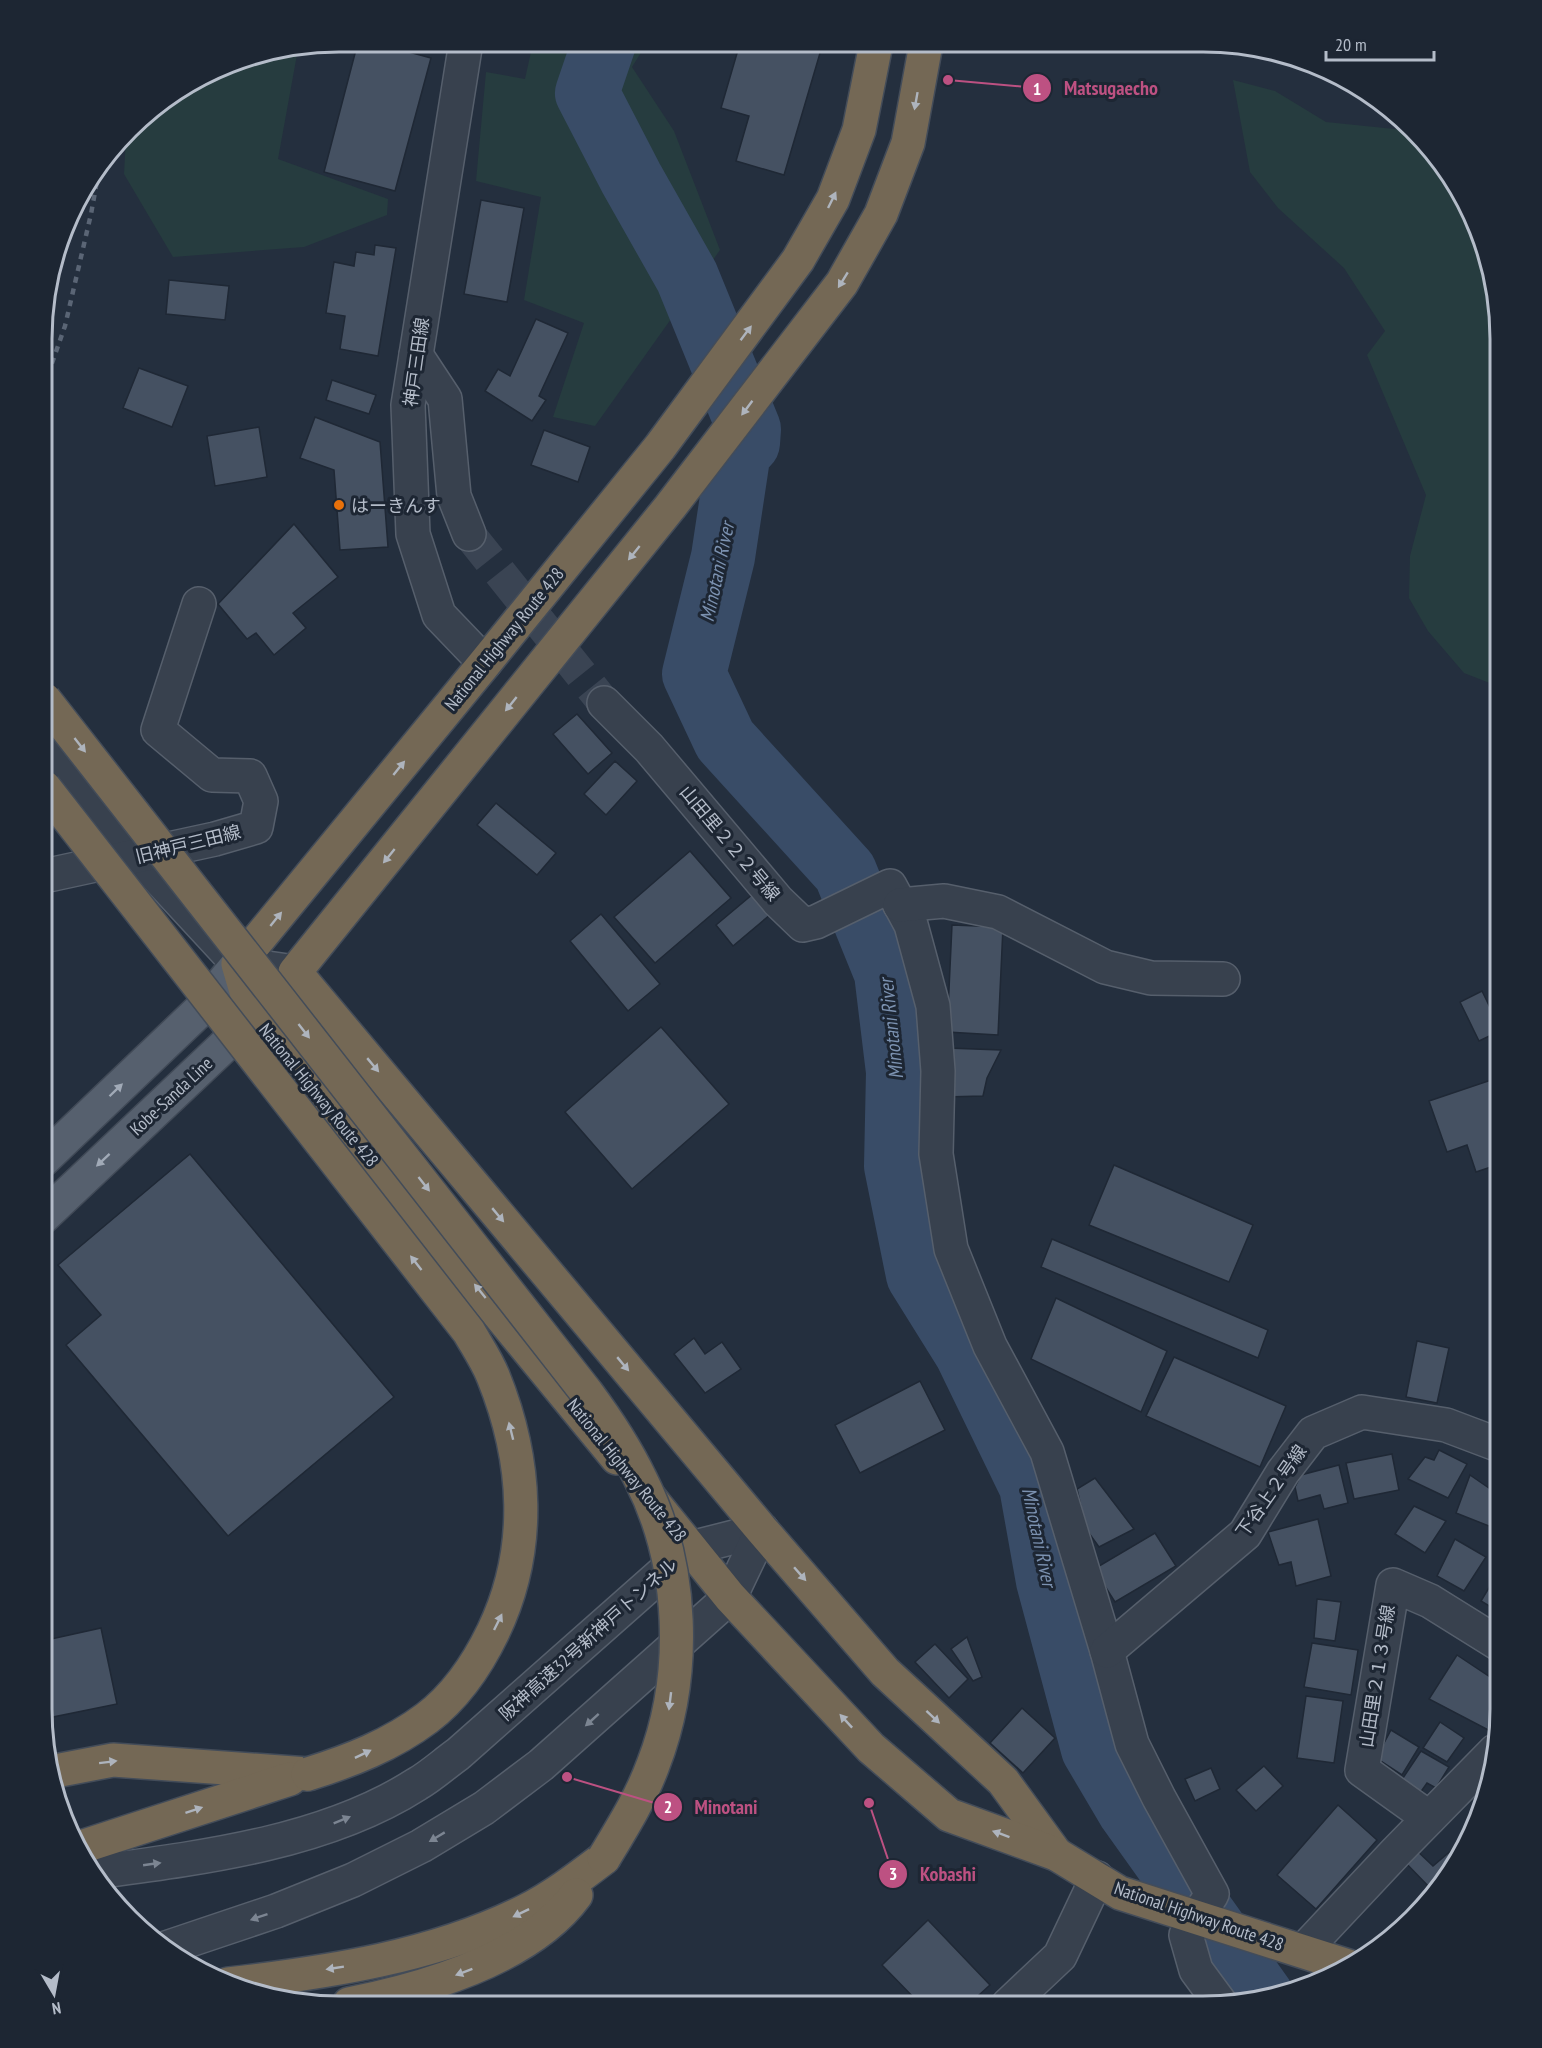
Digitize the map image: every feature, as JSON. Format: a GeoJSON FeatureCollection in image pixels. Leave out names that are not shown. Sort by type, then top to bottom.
{"type":"FeatureCollection","features":[{"type":"Feature","properties":{"kind":"highway","name":"National Highway Route 428"},"geometry":{"type":"LineString","coordinates":[[874,52],[859,130],[833,199],[798,260],[768,303],[660,447],[238,964],[254,1015],[730,1597],[871,1748],[949,1815],[1056,1854],[1120,1893],[1193,1914],[1336,1962]]}},
{"type":"Feature","properties":{"kind":"highway"},"geometry":{"type":"LineString","coordinates":[[295,972],[670,507],[842,283],[881,214],[908,144],[925,52]]}},
{"type":"Feature","properties":{"kind":"highway"},"geometry":{"type":"LineString","coordinates":[[52,709],[587,1393],[618,1437],[642,1480],[660,1527],[671,1572],[676,1618],[675,1668],[669,1715],[653,1766],[632,1812],[604,1858],[574,1899],[544,1927],[509,1951],[472,1969],[392,1995]]}},
{"type":"Feature","properties":{"kind":"highway"},"geometry":{"type":"LineString","coordinates":[[52,797],[469,1332],[492,1374],[510,1424],[520,1470],[522,1518],[516,1568],[503,1612],[482,1656],[458,1689],[427,1717],[389,1742],[348,1762],[87,1845]]}},
{"type":"Feature","properties":{"kind":"highway","name":"National Highway Route 428"},"geometry":{"type":"LineString","coordinates":[[295,972],[762,1530],[885,1672],[1003,1781],[1056,1854]]}},
{"type":"Feature","properties":{"kind":"highway"},"geometry":{"type":"LineString","coordinates":[[59,1770],[113,1760],[308,1774]]}},
{"type":"Feature","properties":{"kind":"highway"},"geometry":{"type":"LineString","coordinates":[[250,1981],[384,1960],[441,1946],[485,1930],[527,1910],[565,1888],[604,1858]]}},
{"type":"Feature","properties":{"kind":"main road"},"geometry":{"type":"LineString","coordinates":[[52,1151],[200,1010],[238,964]]}},
{"type":"Feature","properties":{"kind":"main road","name":"Kobe-Sanda Line"},"geometry":{"type":"LineString","coordinates":[[52,1208],[214,1055],[295,972]]}},
{"type":"Feature","properties":{"kind":"street","name":"神戸三田線"},"geometry":{"type":"LineString","coordinates":[[464,52],[408,405],[413,534],[439,615],[485,663]]}},
{"type":"Feature","properties":{"kind":"street"},"geometry":{"type":"LineString","coordinates":[[416,355],[444,399],[454,496],[469,534]]}},
{"type":"Feature","properties":{"kind":"street","name":"旧神戸三田線"},"geometry":{"type":"LineString","coordinates":[[52,874],[214,839],[256,827],[261,801],[250,776],[212,775],[158,730],[199,604]]}},
{"type":"Feature","properties":{"kind":"street","name":"山田里２２２号線"},"geometry":{"type":"LineString","coordinates":[[604,703],[649,748],[778,901],[803,924],[816,922],[888,898]]}},
{"type":"Feature","properties":{"kind":"street"},"geometry":{"type":"LineString","coordinates":[[52,746],[138,856],[238,964],[295,972]]}},
{"type":"Feature","properties":{"kind":"street"},"geometry":{"type":"LineString","coordinates":[[888,898],[944,902],[998,912],[1105,967],[1151,978],[1223,979]]}},
{"type":"Feature","properties":{"kind":"street"},"geometry":{"type":"LineString","coordinates":[[888,898],[911,926],[933,1006],[938,1071],[936,1154],[951,1249],[990,1346],[1047,1452],[1107,1651],[1132,1744],[1159,1798],[1193,1914],[1196,1970],[1214,1995]]}},
{"type":"Feature","properties":{"kind":"street","name":"下谷上２号線"},"geometry":{"type":"LineString","coordinates":[[1107,1651],[1245,1534],[1283,1472],[1313,1433],[1362,1412],[1446,1425],[1490,1442]]}},
{"type":"Feature","properties":{"kind":"street"},"geometry":{"type":"LineString","coordinates":[[177,1944],[276,1911],[353,1880],[421,1846],[484,1808],[541,1765],[730,1597],[762,1530]]}},
{"type":"Feature","properties":{"kind":"street","name":"阪神高速32号新神戸トンネル"},"geometry":{"type":"LineString","coordinates":[[103,1871],[209,1855],[272,1842],[324,1827],[372,1808],[417,1785],[458,1754],[691,1548],[762,1530]]}},
{"type":"Feature","properties":{"kind":"street","name":"山田里２１３号線"},"geometry":{"type":"LineString","coordinates":[[1429,1818],[1362,1770],[1392,1585],[1430,1600],[1490,1638]]}},
{"type":"Feature","properties":{"kind":"street"},"geometry":{"type":"LineString","coordinates":[[1303,1951],[1484,1762]]}},
{"type":"Feature","properties":{"kind":"street"},"geometry":{"type":"LineString","coordinates":[[1019,1995],[1060,1956],[1096,1878]]}},
{"type":"Feature","properties":{"kind":"green space"},"geometry":{"type":"Polygon","coordinates":[[[531,52],[641,52],[632,67],[674,131],[720,250],[595,426],[553,417],[584,323],[524,300],[541,197],[476,181],[486,72],[525,79],[531,52]]]}},
{"type":"Feature","properties":{"kind":"green space"},"geometry":{"type":"Polygon","coordinates":[[[297,56],[278,159],[388,199],[387,215],[304,247],[173,257],[124,174],[125,149],[150,124],[180,101],[230,74],[266,62],[297,56]]]}},
{"type":"Feature","properties":{"kind":"green space"},"geometry":{"type":"Polygon","coordinates":[[[1233,80],[1275,91],[1326,122],[1397,129],[1418,150],[1441,180],[1468,230],[1484,284],[1490,340],[1490,683],[1464,673],[1428,631],[1409,598],[1410,556],[1426,495],[1367,355],[1385,331],[1344,268],[1278,208],[1250,172],[1233,80]]]}},
{"type":"Feature","properties":{"kind":"building"},"geometry":{"type":"Polygon","coordinates":[[[355,52],[409,52],[431,58],[395,191],[324,172],[355,52]]]}},
{"type":"Feature","properties":{"kind":"building"},"geometry":{"type":"Polygon","coordinates":[[[737,52],[820,52],[784,175],[736,161],[749,116],[721,108],[737,52]]]}},
{"type":"Feature","properties":{"kind":"building"},"geometry":{"type":"Polygon","coordinates":[[[481,200],[524,208],[507,302],[464,294],[481,200]]]}},
{"type":"Feature","properties":{"kind":"building"},"geometry":{"type":"Polygon","coordinates":[[[375,245],[396,248],[378,356],[340,349],[345,316],[326,313],[334,262],[354,266],[356,252],[374,255],[375,245]]]}},
{"type":"Feature","properties":{"kind":"building"},"geometry":{"type":"Polygon","coordinates":[[[169,280],[229,286],[225,320],[166,314],[169,280]]]}},
{"type":"Feature","properties":{"kind":"building"},"geometry":{"type":"Polygon","coordinates":[[[536,319],[568,333],[539,396],[546,400],[532,421],[485,391],[498,369],[510,376],[536,319]]]}},
{"type":"Feature","properties":{"kind":"building"},"geometry":{"type":"Polygon","coordinates":[[[139,368],[188,386],[172,427],[123,408],[139,368]]]}},
{"type":"Feature","properties":{"kind":"building"},"geometry":{"type":"Polygon","coordinates":[[[332,380],[376,395],[369,414],[326,400],[332,380]]]}},
{"type":"Feature","properties":{"kind":"building"},"geometry":{"type":"Polygon","coordinates":[[[315,417],[380,442],[388,547],[340,550],[334,470],[300,458],[315,417]]]}},
{"type":"Feature","properties":{"kind":"building"},"geometry":{"type":"Polygon","coordinates":[[[259,427],[267,477],[215,486],[207,436],[259,427]]]}},
{"type":"Feature","properties":{"kind":"building"},"geometry":{"type":"Polygon","coordinates":[[[544,430],[590,447],[578,482],[531,465],[544,430]]]}},
{"type":"Feature","properties":{"kind":"building"},"geometry":{"type":"Polygon","coordinates":[[[294,524],[338,577],[293,613],[306,628],[274,655],[256,633],[247,639],[218,604],[294,524]]]}},
{"type":"Feature","properties":{"kind":"building"},"geometry":{"type":"Polygon","coordinates":[[[577,714],[612,753],[588,774],[553,734],[577,714]]]}},
{"type":"Feature","properties":{"kind":"building"},"geometry":{"type":"Polygon","coordinates":[[[615,761],[637,781],[606,815],[584,794],[615,761]]]}},
{"type":"Feature","properties":{"kind":"building"},"geometry":{"type":"Polygon","coordinates":[[[496,803],[556,853],[537,875],[477,825],[496,803]]]}},
{"type":"Feature","properties":{"kind":"building"},"geometry":{"type":"Polygon","coordinates":[[[690,851],[731,898],[655,963],[614,917],[690,851]]]}},
{"type":"Feature","properties":{"kind":"building"},"geometry":{"type":"Polygon","coordinates":[[[753,894],[771,914],[733,946],[716,925],[753,894]]]}},
{"type":"Feature","properties":{"kind":"building"},"geometry":{"type":"Polygon","coordinates":[[[601,914],[660,984],[628,1011],[570,941],[601,914]]]}},
{"type":"Feature","properties":{"kind":"building"},"geometry":{"type":"Polygon","coordinates":[[[952,925],[1003,927],[998,1035],[947,1032],[952,925]]]}},
{"type":"Feature","properties":{"kind":"building"},"geometry":{"type":"Polygon","coordinates":[[[1482,991],[1490,1007],[1490,1036],[1479,1041],[1460,1002],[1482,991]]]}},
{"type":"Feature","properties":{"kind":"building"},"geometry":{"type":"Polygon","coordinates":[[[661,1027],[729,1104],[632,1189],[565,1112],[661,1027]]]}},
{"type":"Feature","properties":{"kind":"building"},"geometry":{"type":"Polygon","coordinates":[[[947,1048],[1001,1050],[987,1078],[983,1096],[944,1097],[947,1048]]]}},
{"type":"Feature","properties":{"kind":"building"},"geometry":{"type":"Polygon","coordinates":[[[1490,1080],[1490,1167],[1476,1172],[1467,1145],[1447,1152],[1429,1101],[1490,1080]]]}},
{"type":"Feature","properties":{"kind":"building"},"geometry":{"type":"Polygon","coordinates":[[[190,1154],[394,1397],[228,1536],[66,1345],[101,1315],[58,1265],[190,1154]]]}},
{"type":"Feature","properties":{"kind":"building"},"geometry":{"type":"Polygon","coordinates":[[[1114,1165],[1253,1225],[1229,1282],[1089,1225],[1114,1165]]]}},
{"type":"Feature","properties":{"kind":"building"},"geometry":{"type":"Polygon","coordinates":[[[1052,1239],[1268,1330],[1258,1358],[1041,1267],[1052,1239]]]}},
{"type":"Feature","properties":{"kind":"building"},"geometry":{"type":"Polygon","coordinates":[[[1056,1298],[1167,1351],[1141,1412],[1031,1359],[1056,1298]]]}},
{"type":"Feature","properties":{"kind":"building"},"geometry":{"type":"Polygon","coordinates":[[[694,1338],[705,1354],[722,1342],[741,1369],[705,1393],[674,1354],[694,1338]]]}},
{"type":"Feature","properties":{"kind":"building"},"geometry":{"type":"Polygon","coordinates":[[[1417,1341],[1449,1348],[1437,1403],[1406,1397],[1417,1341]]]}},
{"type":"Feature","properties":{"kind":"building"},"geometry":{"type":"Polygon","coordinates":[[[1174,1357],[1286,1406],[1260,1467],[1146,1416],[1174,1357]]]}},
{"type":"Feature","properties":{"kind":"building"},"geometry":{"type":"Polygon","coordinates":[[[920,1381],[945,1430],[860,1473],[835,1425],[920,1381]]]}},
{"type":"Feature","properties":{"kind":"building"},"geometry":{"type":"Polygon","coordinates":[[[1439,1450],[1467,1464],[1448,1498],[1408,1479],[1425,1457],[1434,1460],[1439,1450]]]}},
{"type":"Feature","properties":{"kind":"building"},"geometry":{"type":"Polygon","coordinates":[[[1392,1454],[1399,1490],[1354,1499],[1346,1463],[1392,1454]]]}},
{"type":"Feature","properties":{"kind":"building"},"geometry":{"type":"Polygon","coordinates":[[[1339,1465],[1348,1503],[1324,1509],[1320,1495],[1298,1501],[1295,1487],[1301,1475],[1339,1465]]]}},
{"type":"Feature","properties":{"kind":"building"},"geometry":{"type":"Polygon","coordinates":[[[1470,1475],[1490,1489],[1490,1526],[1456,1513],[1470,1475]]]}},
{"type":"Feature","properties":{"kind":"building"},"geometry":{"type":"Polygon","coordinates":[[[1095,1478],[1134,1529],[1099,1547],[1086,1529],[1077,1489],[1095,1478]]]}},
{"type":"Feature","properties":{"kind":"building"},"geometry":{"type":"Polygon","coordinates":[[[1414,1506],[1446,1521],[1425,1553],[1395,1534],[1414,1506]]]}},
{"type":"Feature","properties":{"kind":"building"},"geometry":{"type":"Polygon","coordinates":[[[1318,1519],[1331,1576],[1296,1586],[1291,1562],[1279,1565],[1268,1532],[1318,1519]]]}},
{"type":"Feature","properties":{"kind":"building"},"geometry":{"type":"Polygon","coordinates":[[[1155,1533],[1176,1566],[1115,1602],[1094,1569],[1155,1533]]]}},
{"type":"Feature","properties":{"kind":"building"},"geometry":{"type":"Polygon","coordinates":[[[1455,1539],[1486,1557],[1464,1591],[1437,1576],[1455,1539]]]}},
{"type":"Feature","properties":{"kind":"building"},"geometry":{"type":"Polygon","coordinates":[[[1490,1586],[1490,1606],[1481,1601],[1490,1586]]]}},
{"type":"Feature","properties":{"kind":"building"},"geometry":{"type":"Polygon","coordinates":[[[1317,1599],[1341,1602],[1335,1641],[1314,1638],[1317,1599]]]}},
{"type":"Feature","properties":{"kind":"building"},"geometry":{"type":"Polygon","coordinates":[[[101,1628],[117,1704],[52,1717],[52,1639],[101,1628]]]}},
{"type":"Feature","properties":{"kind":"building"},"geometry":{"type":"Polygon","coordinates":[[[967,1637],[982,1677],[973,1681],[951,1649],[967,1637]]]}},
{"type":"Feature","properties":{"kind":"building"},"geometry":{"type":"Polygon","coordinates":[[[1312,1643],[1358,1650],[1351,1695],[1304,1687],[1312,1643]]]}},
{"type":"Feature","properties":{"kind":"building"},"geometry":{"type":"Polygon","coordinates":[[[935,1644],[968,1679],[949,1698],[915,1662],[935,1644]]]}},
{"type":"Feature","properties":{"kind":"building"},"geometry":{"type":"Polygon","coordinates":[[[1457,1655],[1490,1677],[1489,1730],[1429,1699],[1457,1655]]]}},
{"type":"Feature","properties":{"kind":"building"},"geometry":{"type":"Polygon","coordinates":[[[1306,1696],[1343,1701],[1334,1763],[1297,1758],[1306,1696]]]}},
{"type":"Feature","properties":{"kind":"building"},"geometry":{"type":"Polygon","coordinates":[[[1022,1708],[1055,1738],[1023,1773],[990,1743],[1022,1708]]]}},
{"type":"Feature","properties":{"kind":"building"},"geometry":{"type":"Polygon","coordinates":[[[1440,1722],[1464,1738],[1447,1762],[1423,1748],[1440,1722]]]}},
{"type":"Feature","properties":{"kind":"building"},"geometry":{"type":"Polygon","coordinates":[[[1391,1730],[1419,1747],[1402,1775],[1376,1758],[1391,1730]]]}},
{"type":"Feature","properties":{"kind":"building"},"geometry":{"type":"Polygon","coordinates":[[[1421,1751],[1449,1767],[1436,1788],[1427,1783],[1420,1793],[1401,1781],[1421,1751]]]}},
{"type":"Feature","properties":{"kind":"building"},"geometry":{"type":"Polygon","coordinates":[[[1264,1766],[1283,1786],[1256,1811],[1236,1790],[1264,1766]]]}},
{"type":"Feature","properties":{"kind":"building"},"geometry":{"type":"Polygon","coordinates":[[[1211,1768],[1220,1789],[1195,1801],[1185,1779],[1211,1768]]]}},
{"type":"Feature","properties":{"kind":"building"},"geometry":{"type":"Polygon","coordinates":[[[1338,1805],[1377,1840],[1316,1909],[1277,1875],[1338,1805]]]}},
{"type":"Feature","properties":{"kind":"building"},"geometry":{"type":"Polygon","coordinates":[[[1414,1848],[1433,1866],[1452,1850],[1428,1886],[1401,1858],[1414,1848]]]}},
{"type":"Feature","properties":{"kind":"building"},"geometry":{"type":"Polygon","coordinates":[[[928,1920],[990,1985],[979,1995],[911,1995],[882,1965],[928,1920]]]}},
{"type":"Feature","properties":{"kind":"waterway","name":"Minotani River"},"geometry":{"type":"LineString","coordinates":[[601,52],[587,93],[631,178],[687,277],[749,429],[748,443],[739,451],[723,557],[694,674],[725,740],[845,872],[886,973],[898,1072],[896,1166],[918,1275],[966,1352],[1031,1486],[1048,1581],[1093,1749],[1129,1810],[1257,1990]]}},
{"type":"Feature","properties":{"kind":"tunnel"},"geometry":{"type":"LineString","coordinates":[[469,534],[604,703]]}},
{"type":"Feature","properties":{"kind":"railway"},"geometry":{"type":"LineString","coordinates":[[52,363],[65,326],[96,189]]}},
{"type":"Feature","properties":{"kind":"place","name":"Matsugaecho"},"geometry":{"type":"Point","coordinates":[948,80]}},
{"type":"Feature","properties":{"kind":"place","name":"はーきんす"},"geometry":{"type":"Point","coordinates":[339,505]}},
{"type":"Feature","properties":{"kind":"place","name":"Minotani"},"geometry":{"type":"Point","coordinates":[567,1777]}},
{"type":"Feature","properties":{"kind":"place","name":"Kobashi"},"geometry":{"type":"Point","coordinates":[869,1803]}}]}
